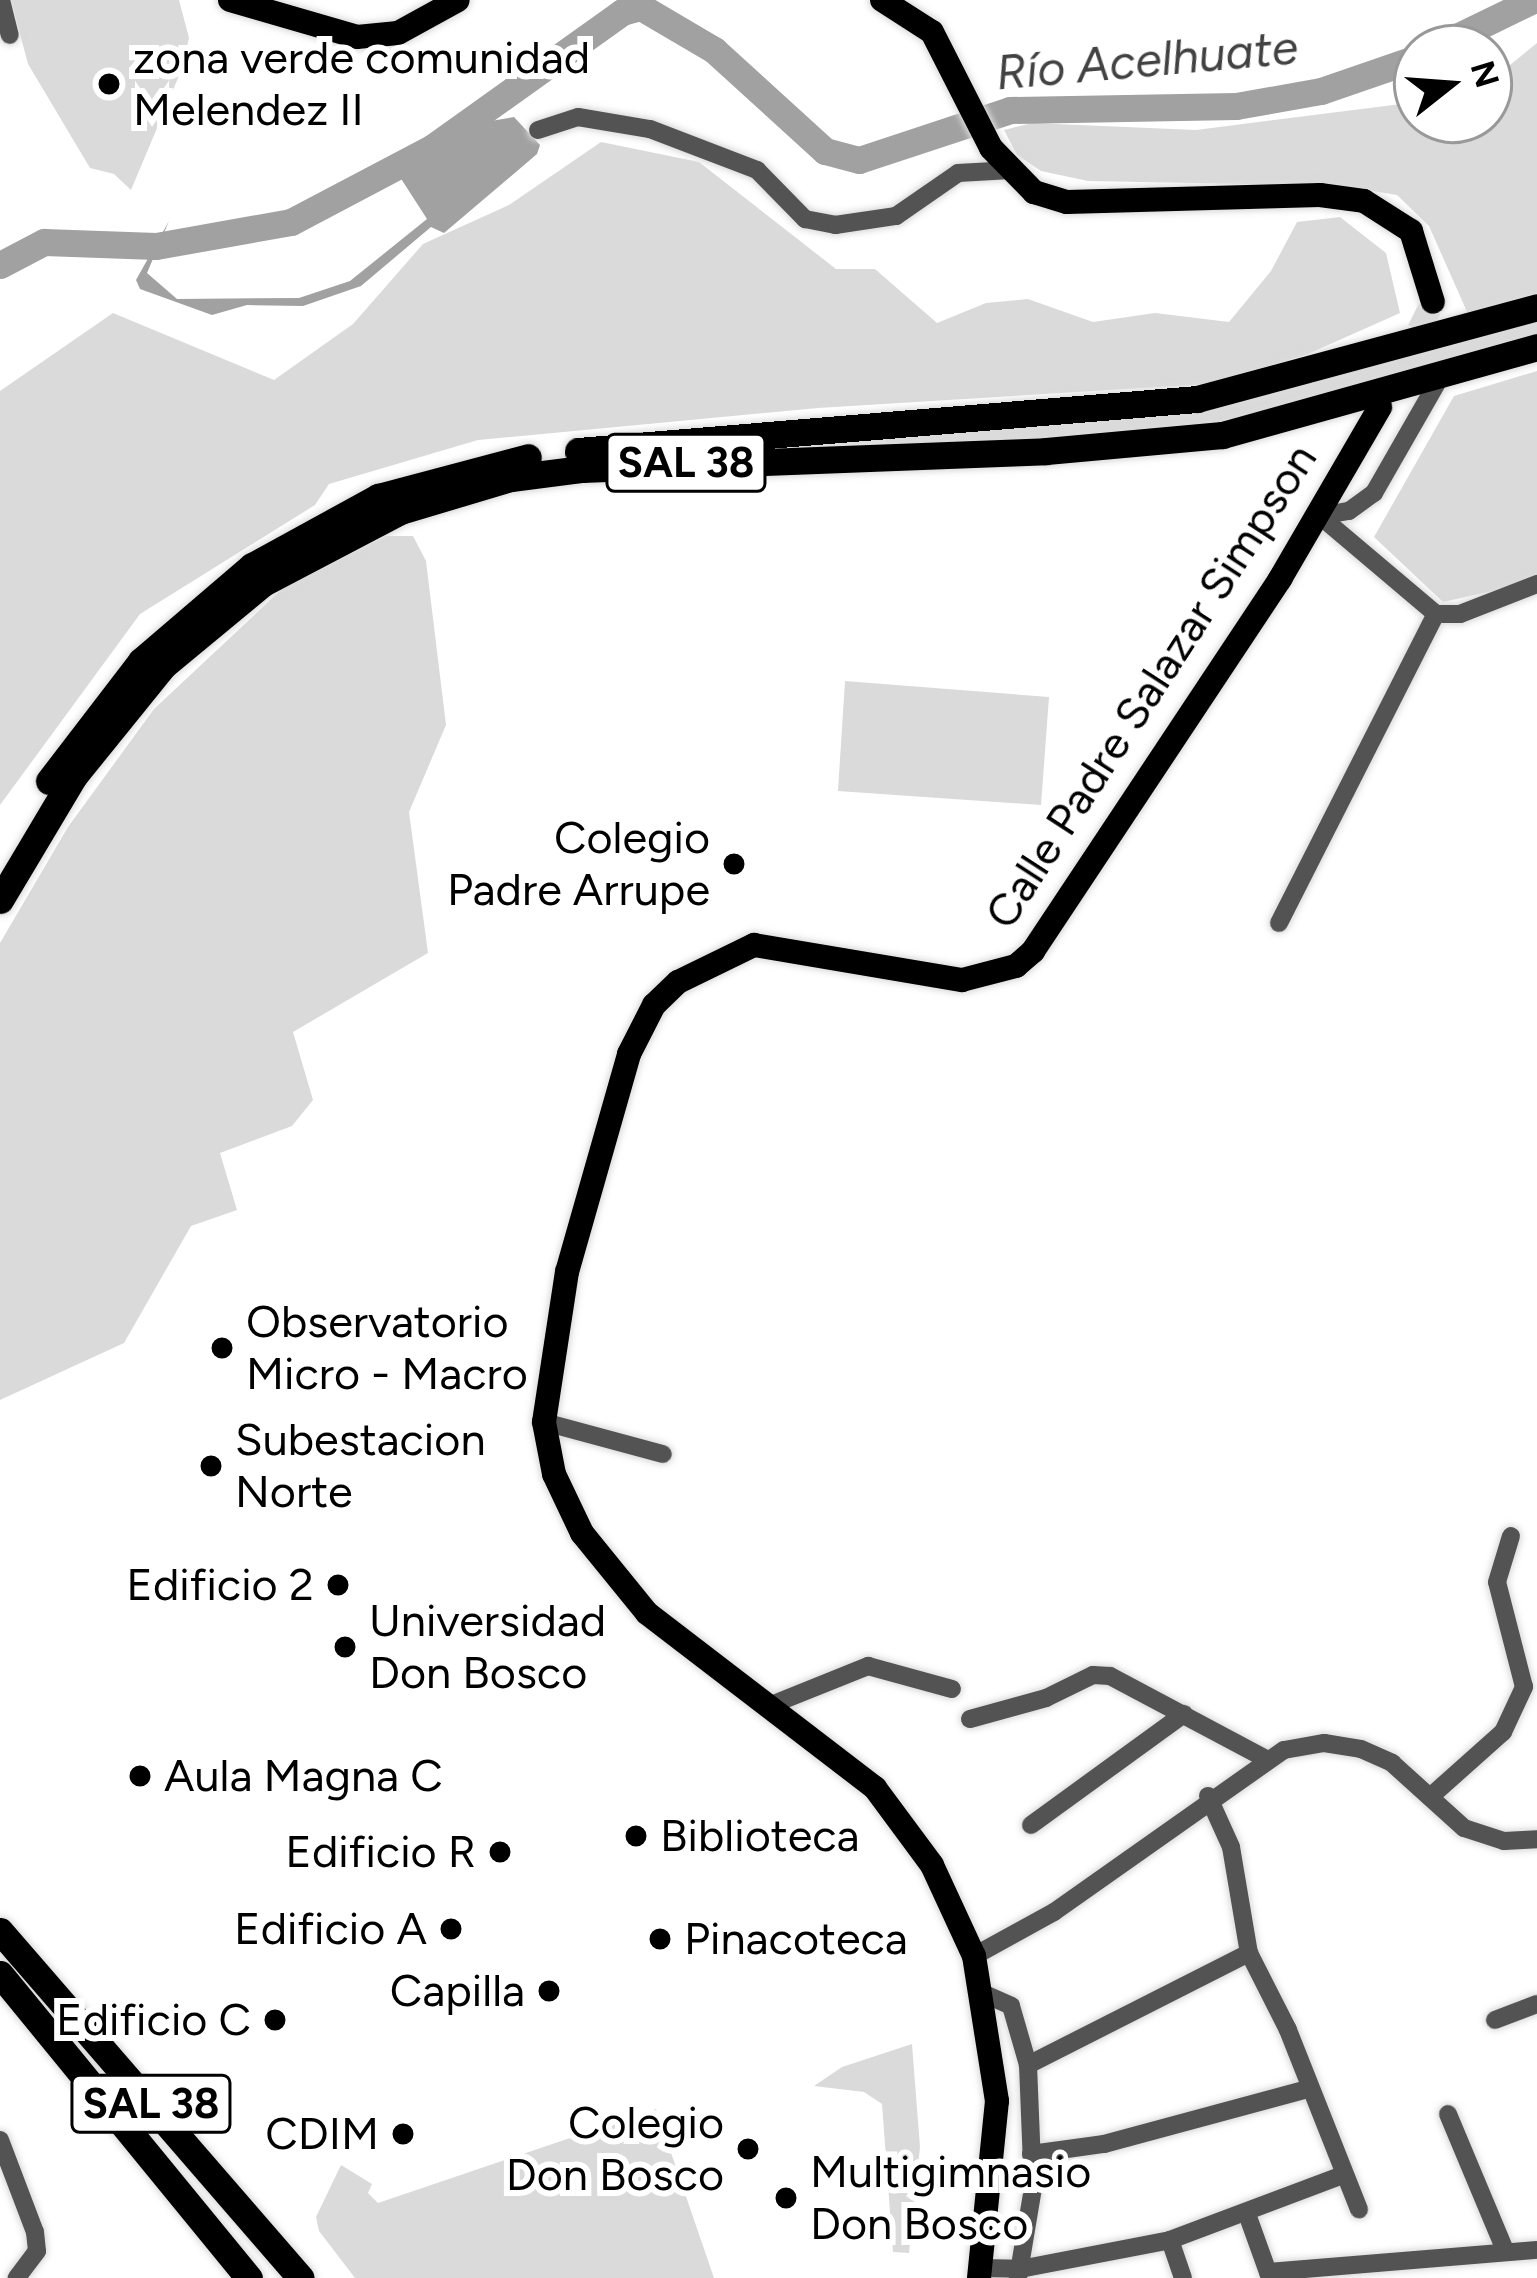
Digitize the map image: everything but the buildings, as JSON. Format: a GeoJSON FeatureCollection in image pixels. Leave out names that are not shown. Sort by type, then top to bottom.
{"type":"FeatureCollection","features":[{"type":"Feature","properties":{"kind":"highway","name":"SAL 38"},"geometry":{"type":"LineString","coordinates":[[0,863],[80,734],[188,616],[315,527],[417,482],[567,452],[1197,399],[1537,307]]}},
{"type":"Feature","properties":{"kind":"highway","name":"SAL 38"},"geometry":{"type":"LineString","coordinates":[[0,901],[74,776],[164,664],[263,583],[400,511],[511,478],[582,469],[1179,441],[1310,416],[1537,347]]}},
{"type":"Feature","properties":{"kind":"highway","name":"SAL 38"},"geometry":{"type":"LineString","coordinates":[[0,1931],[301,2278]]}},
{"type":"Feature","properties":{"kind":"highway","name":"SAL 38"},"geometry":{"type":"LineString","coordinates":[[0,1974],[238,2270]]}},
{"type":"Feature","properties":{"kind":"main road"},"geometry":{"type":"LineString","coordinates":[[230,0],[357,37],[398,33],[458,0]]}},
{"type":"Feature","properties":{"kind":"main road"},"geometry":{"type":"LineString","coordinates":[[882,0],[932,32],[958,71],[991,148],[1034,192],[1067,202],[1320,195],[1364,202],[1411,231],[1433,302]]}},
{"type":"Feature","properties":{"kind":"main road","name":"Calle Padre Salazar Simpson"},"geometry":{"type":"LineString","coordinates":[[980,2273],[997,2102],[974,1956],[932,1865],[894,1809],[770,1705],[647,1612],[610,1574],[561,1492],[544,1422],[567,1272],[614,1094],[664,993],[719,956],[754,945],[962,980],[1016,966],[1058,917],[1320,515],[1380,407]]}},
{"type":"Feature","properties":{"kind":"street"},"geometry":{"type":"LineString","coordinates":[[1,0],[10,35]]}},
{"type":"Feature","properties":{"kind":"street"},"geometry":{"type":"LineString","coordinates":[[538,130],[578,117],[650,128],[758,170],[805,219],[835,225],[896,216],[958,173],[1011,170]]}},
{"type":"Feature","properties":{"kind":"street"},"geometry":{"type":"LineString","coordinates":[[1320,515],[1349,512],[1375,493],[1442,376]]}},
{"type":"Feature","properties":{"kind":"street"},"geometry":{"type":"LineString","coordinates":[[1320,515],[1436,614],[1460,614],[1537,584]]}},
{"type":"Feature","properties":{"kind":"street"},"geometry":{"type":"LineString","coordinates":[[1279,923],[1436,614]]}},
{"type":"Feature","properties":{"kind":"street"},"geometry":{"type":"LineString","coordinates":[[544,1422],[663,1454]]}},
{"type":"Feature","properties":{"kind":"street"},"geometry":{"type":"LineString","coordinates":[[1430,1797],[1503,1732],[1524,1687],[1497,1582],[1511,1536]]}},
{"type":"Feature","properties":{"kind":"street"},"geometry":{"type":"LineString","coordinates":[[770,1705],[868,1666],[952,1689]]}},
{"type":"Feature","properties":{"kind":"street"},"geometry":{"type":"LineString","coordinates":[[970,1719],[1093,1675],[1111,1676],[1264,1758]]}},
{"type":"Feature","properties":{"kind":"street"},"geometry":{"type":"LineString","coordinates":[[1031,1825],[1184,1714]]}},
{"type":"Feature","properties":{"kind":"street"},"geometry":{"type":"LineString","coordinates":[[974,1956],[1054,1912],[1264,1758],[1348,1746],[1392,1763],[1482,1835],[1537,1839]]}},
{"type":"Feature","properties":{"kind":"street"},"geometry":{"type":"LineString","coordinates":[[1208,1796],[1231,1847],[1249,1953],[1359,2209]]}},
{"type":"Feature","properties":{"kind":"street"},"geometry":{"type":"LineString","coordinates":[[1028,2065],[1249,1953]]}},
{"type":"Feature","properties":{"kind":"street"},"geometry":{"type":"LineString","coordinates":[[980,1992],[1011,2006],[1028,2065],[1031,2154],[1019,2274]]}},
{"type":"Feature","properties":{"kind":"street"},"geometry":{"type":"LineString","coordinates":[[1495,2020],[1537,2004]]}},
{"type":"Feature","properties":{"kind":"street"},"geometry":{"type":"LineString","coordinates":[[1031,2154],[1104,2144],[1308,2090]]}},
{"type":"Feature","properties":{"kind":"street"},"geometry":{"type":"LineString","coordinates":[[1448,2114],[1504,2248]]}},
{"type":"Feature","properties":{"kind":"street"},"geometry":{"type":"LineString","coordinates":[[0,2140],[35,2232],[37,2252],[17,2278]]}},
{"type":"Feature","properties":{"kind":"street"},"geometry":{"type":"LineString","coordinates":[[980,2273],[1019,2274],[1170,2240],[1343,2175]]}},
{"type":"Feature","properties":{"kind":"street"},"geometry":{"type":"LineString","coordinates":[[1247,2214],[1269,2275],[1504,2248],[1537,2250]]}},
{"type":"Feature","properties":{"kind":"street"},"geometry":{"type":"LineString","coordinates":[[1170,2240],[1183,2278]]}},
{"type":"Feature","properties":{"kind":"street"},"geometry":{"type":"LineString","coordinates":[[1441,2257],[1451,2278]]}},
{"type":"Feature","properties":{"kind":"shaded area","name":"zona verde comunidad Melendez II"},"geometry":{"type":"Polygon","coordinates":[[[11,0],[179,0],[189,38],[181,71],[131,190],[114,174],[90,168],[28,64],[11,0]]]}},
{"type":"Feature","properties":{"kind":"shaded area"},"geometry":{"type":"Polygon","coordinates":[[[1537,43],[1537,293],[1468,314],[1429,226],[1397,195],[1342,186],[1088,181],[1041,171],[1017,155],[1004,130],[1032,123],[1196,130],[1393,105],[1393,144],[1513,144],[1513,62],[1537,43]]]}},
{"type":"Feature","properties":{"kind":"shaded area"},"geometry":{"type":"Polygon","coordinates":[[[514,117],[540,145],[537,154],[444,233],[431,227],[361,286],[303,306],[247,305],[212,315],[140,289],[136,280],[169,221],[147,273],[177,299],[299,298],[350,281],[427,219],[398,174],[485,122],[514,117]]]}},
{"type":"Feature","properties":{"kind":"shaded area"},"geometry":{"type":"Polygon","coordinates":[[[601,142],[699,162],[836,269],[875,269],[937,323],[986,303],[1028,299],[1093,322],[1155,313],[1229,322],[1271,271],[1297,222],[1340,217],[1386,253],[1400,313],[1308,354],[1208,384],[818,408],[478,440],[329,484],[315,505],[140,614],[0,805],[0,391],[113,313],[274,380],[353,324],[423,244],[509,205],[601,142]]]}},
{"type":"Feature","properties":{"kind":"shaded area"},"geometry":{"type":"Polygon","coordinates":[[[1537,318],[1537,340],[1299,411],[1146,435],[887,444],[885,438],[1251,398],[1537,318]]]}},
{"type":"Feature","properties":{"kind":"shaded area"},"geometry":{"type":"Polygon","coordinates":[[[1537,371],[1537,581],[1443,602],[1374,537],[1454,396],[1537,371]]]}},
{"type":"Feature","properties":{"kind":"shaded area"},"geometry":{"type":"Polygon","coordinates":[[[386,536],[413,536],[426,561],[446,725],[409,812],[428,953],[293,1032],[313,1100],[292,1126],[220,1153],[237,1210],[191,1226],[124,1343],[0,1400],[0,943],[68,827],[154,709],[282,589],[386,536]]]}},
{"type":"Feature","properties":{"kind":"shaded area"},"geometry":{"type":"Polygon","coordinates":[[[845,681],[1049,697],[1041,805],[838,791],[845,681]]]}},
{"type":"Feature","properties":{"kind":"shaded area"},"geometry":{"type":"Polygon","coordinates":[[[912,2044],[920,2147],[909,2253],[893,2252],[882,2104],[864,2092],[814,2086],[842,2067],[912,2044]]]}},
{"type":"Feature","properties":{"kind":"shaded area"},"geometry":{"type":"Polygon","coordinates":[[[656,2109],[714,2278],[355,2278],[319,2231],[316,2217],[341,2165],[372,2184],[368,2193],[378,2203],[656,2109]]]}},
{"type":"Feature","properties":{"kind":"waterway","name":"Río Acelhuate"},"geometry":{"type":"LineString","coordinates":[[1484,24],[1533,0]]}},
{"type":"Feature","properties":{"kind":"waterway","name":"Río Acelhuate"},"geometry":{"type":"LineString","coordinates":[[0,265],[44,242],[156,246],[291,222],[433,147],[622,12],[641,7],[714,50],[825,151],[859,160],[1010,110],[1236,106],[1321,91],[1393,66]]}},
{"type":"Feature","properties":{"kind":"tunnel"},"geometry":{"type":"LineString","coordinates":[[1387,395],[1433,302]]}},
{"type":"Feature","properties":{"kind":"place","name":"zona verde comunidad Melendez II"},"geometry":{"type":"Point","coordinates":[109,84]}},
{"type":"Feature","properties":{"kind":"place","name":"Colegio Padre Arrupe"},"geometry":{"type":"Point","coordinates":[734,864]}},
{"type":"Feature","properties":{"kind":"place","name":"Observatorio Micro - Macro"},"geometry":{"type":"Point","coordinates":[222,1348]}},
{"type":"Feature","properties":{"kind":"place","name":"Subestacion Norte"},"geometry":{"type":"Point","coordinates":[211,1466]}},
{"type":"Feature","properties":{"kind":"place","name":"Edificio 2"},"geometry":{"type":"Point","coordinates":[338,1585]}},
{"type":"Feature","properties":{"kind":"place","name":"Universidad Don Bosco"},"geometry":{"type":"Point","coordinates":[345,1647]}},
{"type":"Feature","properties":{"kind":"place","name":"Aula Magna C"},"geometry":{"type":"Point","coordinates":[140,1776]}},
{"type":"Feature","properties":{"kind":"place","name":"Biblioteca"},"geometry":{"type":"Point","coordinates":[636,1836]}},
{"type":"Feature","properties":{"kind":"place","name":"Edificio R"},"geometry":{"type":"Point","coordinates":[500,1852]}},
{"type":"Feature","properties":{"kind":"place","name":"Edificio A"},"geometry":{"type":"Point","coordinates":[451,1929]}},
{"type":"Feature","properties":{"kind":"place","name":"Pinacoteca"},"geometry":{"type":"Point","coordinates":[660,1939]}},
{"type":"Feature","properties":{"kind":"place","name":"Capilla"},"geometry":{"type":"Point","coordinates":[549,1991]}},
{"type":"Feature","properties":{"kind":"place","name":"Edificio C"},"geometry":{"type":"Point","coordinates":[275,2020]}},
{"type":"Feature","properties":{"kind":"place","name":"CDIM"},"geometry":{"type":"Point","coordinates":[403,2134]}},
{"type":"Feature","properties":{"kind":"place","name":"Colegio Don Bosco"},"geometry":{"type":"Point","coordinates":[748,2149]}},
{"type":"Feature","properties":{"kind":"place","name":"Multigimnasio Don Bosco"},"geometry":{"type":"Point","coordinates":[786,2198]}}]}
